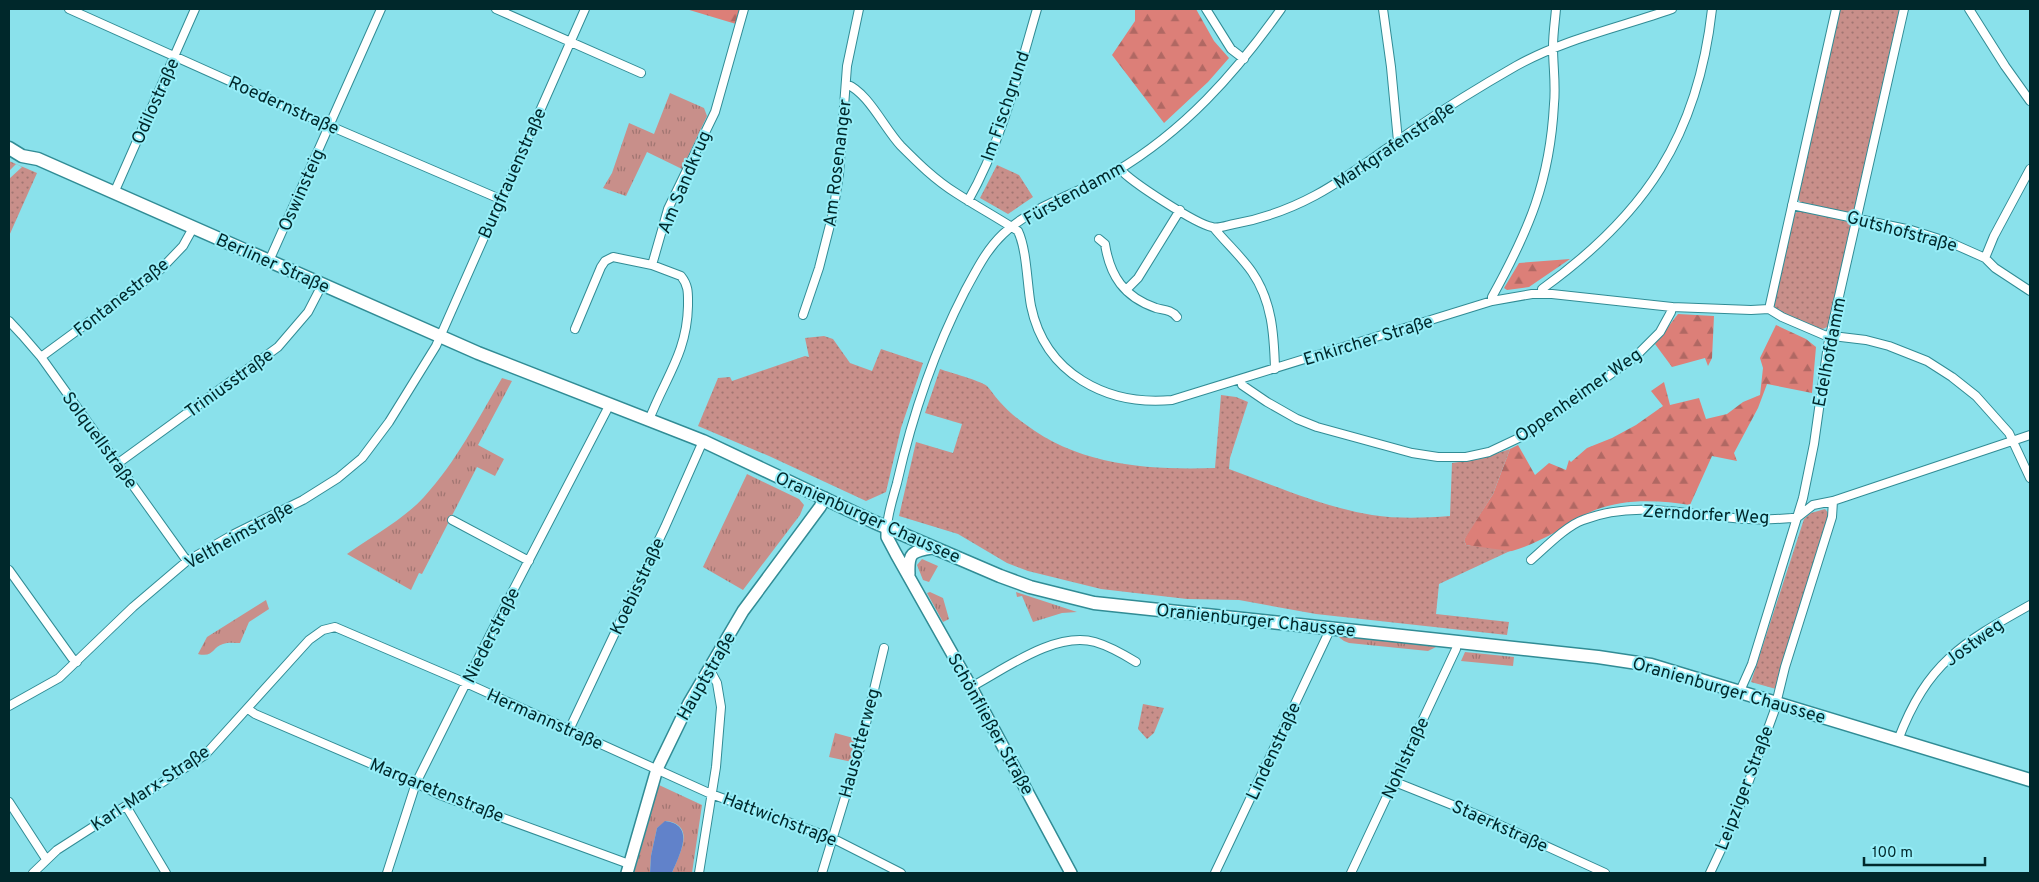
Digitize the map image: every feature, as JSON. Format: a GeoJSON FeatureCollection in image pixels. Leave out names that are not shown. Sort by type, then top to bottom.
{"type":"FeatureCollection","features":[{"type":"Feature","properties":{"kind":"main road","name":"Berliner Straße"},"geometry":{"type":"LineString","coordinates":[[9,147],[21,148],[38,160],[509,366]]}},
{"type":"Feature","properties":{"kind":"main road","name":"Oranienburger Chaussee"},"geometry":{"type":"LineString","coordinates":[[509,366],[703,441],[932,548],[1030,587],[1094,603],[1611,658],[1651,665],[2030,780]]}},
{"type":"Feature","properties":{"kind":"main road","name":"Hauptstraße"},"geometry":{"type":"LineString","coordinates":[[628,869],[656,769],[689,703],[746,607],[825,498]]}},
{"type":"Feature","properties":{"kind":"main road","name":"Schönfließer Straße"},"geometry":{"type":"LineString","coordinates":[[887,527],[887,537],[971,687],[1071,873]]}},
{"type":"Feature","properties":{"kind":"main road"},"geometry":{"type":"LineString","coordinates":[[909,576],[908,561],[912,554],[919,550],[932,548]]}},
{"type":"Feature","properties":{"kind":"street","name":"Roedernstraße"},"geometry":{"type":"LineString","coordinates":[[70,9],[500,199]]}},
{"type":"Feature","properties":{"kind":"street","name":"Odilostraße"},"geometry":{"type":"LineString","coordinates":[[114,193],[195,9]]}},
{"type":"Feature","properties":{"kind":"street","name":"Oswinsteig"},"geometry":{"type":"LineString","coordinates":[[269,261],[380,9]]}},
{"type":"Feature","properties":{"kind":"street"},"geometry":{"type":"LineString","coordinates":[[496,9],[641,73]]}},
{"type":"Feature","properties":{"kind":"street","name":"Burgfrauenstraße"},"geometry":{"type":"LineString","coordinates":[[440,337],[585,9]]}},
{"type":"Feature","properties":{"kind":"street","name":"Am Sandkrug"},"geometry":{"type":"LineString","coordinates":[[652,265],[668,209],[715,112],[744,9]]}},
{"type":"Feature","properties":{"kind":"street","name":"Am Rosenanger"},"geometry":{"type":"LineString","coordinates":[[803,315],[819,268],[833,213],[839,174],[847,66],[859,9]]}},
{"type":"Feature","properties":{"kind":"street","name":"Im Fischgrund"},"geometry":{"type":"LineString","coordinates":[[968,201],[991,154],[1008,107],[1037,9]]}},
{"type":"Feature","properties":{"kind":"street"},"geometry":{"type":"LineString","coordinates":[[1206,9],[1231,49],[1244,60]]}},
{"type":"Feature","properties":{"kind":"street","name":"Fürstendamm"},"geometry":{"type":"LineString","coordinates":[[887,527],[888,515],[907,440],[941,344],[982,260],[998,240],[1012,227],[1047,204],[1095,183],[1120,169],[1181,125],[1216,92],[1244,60],[1282,9]]}},
{"type":"Feature","properties":{"kind":"street"},"geometry":{"type":"LineString","coordinates":[[1383,9],[1392,67],[1398,141]]}},
{"type":"Feature","properties":{"kind":"street"},"geometry":{"type":"LineString","coordinates":[[1492,301],[1492,297],[1519,246],[1535,209],[1544,179],[1554,104],[1553,48],[1556,9]]}},
{"type":"Feature","properties":{"kind":"street","name":"Markgrafenstraße"},"geometry":{"type":"LineString","coordinates":[[1214,228],[1255,220],[1298,205],[1347,177],[1398,141],[1491,81],[1553,48],[1672,9]]}},
{"type":"Feature","properties":{"kind":"street"},"geometry":{"type":"LineString","coordinates":[[1543,294],[1542,289],[1581,260],[1612,232],[1637,202],[1664,163],[1681,131],[1698,86],[1706,57],[1712,9]]}},
{"type":"Feature","properties":{"kind":"street"},"geometry":{"type":"LineString","coordinates":[[1769,309],[1836,9]]}},
{"type":"Feature","properties":{"kind":"street","name":"Edelhofdamm"},"geometry":{"type":"LineString","coordinates":[[1740,691],[1752,664],[1799,516],[1811,459],[1825,360],[1904,9]]}},
{"type":"Feature","properties":{"kind":"street"},"geometry":{"type":"LineString","coordinates":[[1969,9],[2030,101]]}},
{"type":"Feature","properties":{"kind":"street"},"geometry":{"type":"LineString","coordinates":[[846,84],[853,86],[862,95],[898,143],[918,164],[946,187],[1012,227]]}},
{"type":"Feature","properties":{"kind":"street"},"geometry":{"type":"LineString","coordinates":[[1120,169],[1128,177],[1180,210],[1214,228],[1253,273],[1263,293],[1271,316],[1276,368]]}},
{"type":"Feature","properties":{"kind":"street"},"geometry":{"type":"LineString","coordinates":[[1985,258],[1994,236],[2030,170]]}},
{"type":"Feature","properties":{"kind":"street","name":"Gutshofstraße"},"geometry":{"type":"LineString","coordinates":[[1792,205],[1930,235],[1965,248],[1985,258],[1995,268],[2030,290]]}},
{"type":"Feature","properties":{"kind":"street"},"geometry":{"type":"LineString","coordinates":[[1126,290],[1138,278],[1180,210]]}},
{"type":"Feature","properties":{"kind":"street","name":"Enkircher Straße"},"geometry":{"type":"LineString","coordinates":[[1012,227],[1020,235],[1029,295],[1037,325],[1047,346],[1060,363],[1077,378],[1111,395],[1131,400],[1154,402],[1172,400],[1492,301],[1543,294],[1672,306],[1751,310],[1769,309],[1824,335],[1875,342],[1927,361],[1952,377],[1976,396],[1996,416],[2013,440],[2030,478]]}},
{"type":"Feature","properties":{"kind":"street","name":"Fontanestraße"},"geometry":{"type":"LineString","coordinates":[[41,357],[161,268],[183,246],[194,228]]}},
{"type":"Feature","properties":{"kind":"street"},"geometry":{"type":"LineString","coordinates":[[1099,239],[1105,244],[1108,264],[1116,280],[1126,290],[1149,305],[1172,312],[1177,317]]}},
{"type":"Feature","properties":{"kind":"street"},"geometry":{"type":"LineString","coordinates":[[575,329],[605,261],[614,256],[652,265],[682,276],[688,290],[688,325],[683,346],[649,420]]}},
{"type":"Feature","properties":{"kind":"street","name":"Triniusstraße"},"geometry":{"type":"LineString","coordinates":[[117,464],[278,347],[308,312],[322,285]]}},
{"type":"Feature","properties":{"kind":"street","name":"Oppenheimer Weg"},"geometry":{"type":"LineString","coordinates":[[1241,380],[1242,385],[1267,402],[1317,427],[1412,453],[1466,457],[1490,452],[1523,436],[1635,357],[1660,332],[1667,322],[1672,306]]}},
{"type":"Feature","properties":{"kind":"street","name":"Solquellstraße"},"geometry":{"type":"LineString","coordinates":[[9,322],[41,357],[187,562]]}},
{"type":"Feature","properties":{"kind":"street","name":"Veltheimstraße"},"geometry":{"type":"LineString","coordinates":[[9,706],[59,678],[133,606],[187,562],[234,534],[303,500],[338,478],[362,458],[394,414],[440,337]]}},
{"type":"Feature","properties":{"kind":"street","name":"Niederstraße"},"geometry":{"type":"LineString","coordinates":[[387,873],[416,783],[610,404]]}},
{"type":"Feature","properties":{"kind":"street","name":"Zerndorfer Weg"},"geometry":{"type":"LineString","coordinates":[[1531,560],[1577,522],[1611,512],[1669,509],[1749,519],[1790,518],[1799,516],[1813,505],[1833,501],[2030,435]]}},
{"type":"Feature","properties":{"kind":"street","name":"Koebisstraße"},"geometry":{"type":"LineString","coordinates":[[569,730],[665,527],[703,441]]}},
{"type":"Feature","properties":{"kind":"street"},"geometry":{"type":"LineString","coordinates":[[1777,703],[1785,667],[1832,517],[1833,501]]}},
{"type":"Feature","properties":{"kind":"street"},"geometry":{"type":"LineString","coordinates":[[452,520],[529,561]]}},
{"type":"Feature","properties":{"kind":"street"},"geometry":{"type":"LineString","coordinates":[[9,570],[72,658],[77,662]]}},
{"type":"Feature","properties":{"kind":"street","name":"Jostweg"},"geometry":{"type":"LineString","coordinates":[[1898,740],[1918,696],[1946,660],[1968,641],[2030,604]]}},
{"type":"Feature","properties":{"kind":"street","name":"Hermannstraße"},"geometry":{"type":"LineString","coordinates":[[323,630],[335,627],[344,630],[656,769]]}},
{"type":"Feature","properties":{"kind":"street","name":"Lindenstraße"},"geometry":{"type":"LineString","coordinates":[[1215,873],[1328,634],[1329,627]]}},
{"type":"Feature","properties":{"kind":"street","name":"Karl-Marx-Straße"},"geometry":{"type":"LineString","coordinates":[[32,873],[56,850],[205,755],[302,647],[323,630]]}},
{"type":"Feature","properties":{"kind":"street"},"geometry":{"type":"LineString","coordinates":[[971,687],[1040,649],[1073,639],[1095,642],[1117,651],[1136,662]]}},
{"type":"Feature","properties":{"kind":"street","name":"Nohlstraße"},"geometry":{"type":"LineString","coordinates":[[1351,873],[1456,649],[1457,642]]}},
{"type":"Feature","properties":{"kind":"street","name":"Hausotterweg"},"geometry":{"type":"LineString","coordinates":[[822,873],[860,748],[884,648]]}},
{"type":"Feature","properties":{"kind":"street"},"geometry":{"type":"LineString","coordinates":[[699,873],[712,794],[721,707],[718,683],[709,668]]}},
{"type":"Feature","properties":{"kind":"street","name":"Leipziger Straße"},"geometry":{"type":"LineString","coordinates":[[1710,873],[1734,822],[1777,703]]}},
{"type":"Feature","properties":{"kind":"street","name":"Margaretenstraße"},"geometry":{"type":"LineString","coordinates":[[248,709],[255,714],[440,795],[628,869]]}},
{"type":"Feature","properties":{"kind":"street","name":"Hattwichstraße"},"geometry":{"type":"LineString","coordinates":[[656,769],[712,794],[832,838],[901,873]]}},
{"type":"Feature","properties":{"kind":"street","name":"Staerkstraße"},"geometry":{"type":"LineString","coordinates":[[1394,782],[1480,816],[1605,873]]}},
{"type":"Feature","properties":{"kind":"street"},"geometry":{"type":"LineString","coordinates":[[9,802],[46,859]]}},
{"type":"Feature","properties":{"kind":"street"},"geometry":{"type":"LineString","coordinates":[[126,806],[166,873]]}},
{"type":"Feature","properties":{"kind":"green space"},"geometry":{"type":"Polygon","coordinates":[[[686,9],[740,9],[736,24],[686,9]]]}},
{"type":"Feature","properties":{"kind":"green space"},"geometry":{"type":"Polygon","coordinates":[[[1135,9],[1196,9],[1214,41],[1229,58],[1208,82],[1164,123],[1112,55],[1135,21],[1135,9]]]}},
{"type":"Feature","properties":{"kind":"green space"},"geometry":{"type":"Polygon","coordinates":[[[1840,9],[1903,9],[1858,210],[1853,215],[1801,203],[1798,199],[1840,9]]]}},
{"type":"Feature","properties":{"kind":"green space"},"geometry":{"type":"Polygon","coordinates":[[[670,93],[704,108],[707,116],[682,169],[647,152],[626,196],[603,188],[612,173],[629,123],[654,134],[670,93]]]}},
{"type":"Feature","properties":{"kind":"green space"},"geometry":{"type":"Polygon","coordinates":[[[9,161],[16,164],[9,171],[9,161]]]}},
{"type":"Feature","properties":{"kind":"green space"},"geometry":{"type":"Polygon","coordinates":[[[16,164],[37,173],[9,236],[9,179],[22,167],[16,164]]]}},
{"type":"Feature","properties":{"kind":"green space"},"geometry":{"type":"Polygon","coordinates":[[[997,165],[1019,175],[1033,197],[1008,214],[980,198],[997,165]]]}},
{"type":"Feature","properties":{"kind":"green space"},"geometry":{"type":"Polygon","coordinates":[[[1800,210],[1853,223],[1829,326],[1822,329],[1810,327],[1782,313],[1774,306],[1794,214],[1800,210]]]}},
{"type":"Feature","properties":{"kind":"green space"},"geometry":{"type":"Polygon","coordinates":[[[1570,259],[1529,287],[1507,290],[1504,288],[1519,263],[1570,259]]]}},
{"type":"Feature","properties":{"kind":"green space"},"geometry":{"type":"Polygon","coordinates":[[[1678,314],[1714,316],[1712,358],[1708,366],[1705,358],[1672,367],[1655,344],[1678,314]]]}},
{"type":"Feature","properties":{"kind":"green space"},"geometry":{"type":"Polygon","coordinates":[[[1776,325],[1806,339],[1816,347],[1812,393],[1767,384],[1758,408],[1734,453],[1737,461],[1712,456],[1690,505],[1648,501],[1620,503],[1593,511],[1539,541],[1512,551],[1496,551],[1466,545],[1464,540],[1493,494],[1510,449],[1518,445],[1535,475],[1549,463],[1566,470],[1569,460],[1571,462],[1587,448],[1612,438],[1636,425],[1663,406],[1651,391],[1664,382],[1670,405],[1699,398],[1706,419],[1727,414],[1743,402],[1760,395],[1763,368],[1760,358],[1776,325]]]}},
{"type":"Feature","properties":{"kind":"green space"},"geometry":{"type":"Polygon","coordinates":[[[824,336],[833,339],[850,363],[872,371],[881,349],[923,363],[901,428],[886,492],[866,501],[769,456],[698,426],[718,378],[730,377],[732,381],[805,356],[809,357],[805,338],[824,336]]]}},
{"type":"Feature","properties":{"kind":"green space"},"geometry":{"type":"Polygon","coordinates":[[[940,369],[987,386],[1011,413],[1046,438],[1092,457],[1140,466],[1215,468],[1221,395],[1236,397],[1248,402],[1230,458],[1229,469],[1336,507],[1372,515],[1411,518],[1450,516],[1452,463],[1480,459],[1510,449],[1493,494],[1464,540],[1466,545],[1510,551],[1439,584],[1436,614],[1509,622],[1507,635],[1316,614],[1239,600],[1187,599],[1101,589],[1028,571],[1007,563],[958,534],[899,516],[916,442],[953,453],[962,424],[925,413],[940,369]]]}},
{"type":"Feature","properties":{"kind":"green space"},"geometry":{"type":"Polygon","coordinates":[[[502,378],[512,381],[478,445],[504,459],[495,476],[477,467],[422,574],[419,573],[411,590],[347,554],[397,520],[416,505],[436,484],[456,455],[502,378]]]}},
{"type":"Feature","properties":{"kind":"green space"},"geometry":{"type":"Polygon","coordinates":[[[747,474],[799,499],[804,505],[800,515],[743,590],[703,567],[747,474]]]}},
{"type":"Feature","properties":{"kind":"green space"},"geometry":{"type":"Polygon","coordinates":[[[1825,509],[1829,514],[1776,689],[1751,682],[1804,519],[1811,513],[1825,509]]]}},
{"type":"Feature","properties":{"kind":"green space"},"geometry":{"type":"Polygon","coordinates":[[[922,559],[938,566],[929,582],[923,580],[917,565],[922,559]]]}},
{"type":"Feature","properties":{"kind":"green space"},"geometry":{"type":"Polygon","coordinates":[[[930,592],[943,598],[949,619],[943,622],[927,593],[930,592]]]}},
{"type":"Feature","properties":{"kind":"green space"},"geometry":{"type":"Polygon","coordinates":[[[1016,592],[1077,612],[1062,613],[1033,622],[1022,596],[1017,597],[1016,592]]]}},
{"type":"Feature","properties":{"kind":"green space"},"geometry":{"type":"Polygon","coordinates":[[[266,600],[269,609],[249,622],[240,643],[225,643],[219,645],[207,655],[198,654],[207,637],[266,600]]]}},
{"type":"Feature","properties":{"kind":"green space"},"geometry":{"type":"Polygon","coordinates":[[[1336,635],[1442,644],[1428,651],[1349,643],[1336,635]]]}},
{"type":"Feature","properties":{"kind":"green space"},"geometry":{"type":"Polygon","coordinates":[[[1465,652],[1514,657],[1513,666],[1461,661],[1465,652]]]}},
{"type":"Feature","properties":{"kind":"green space"},"geometry":{"type":"Polygon","coordinates":[[[1143,704],[1164,708],[1154,733],[1147,739],[1138,729],[1143,704]]]}},
{"type":"Feature","properties":{"kind":"green space"},"geometry":{"type":"Polygon","coordinates":[[[835,733],[857,739],[852,762],[829,757],[835,733]]]}},
{"type":"Feature","properties":{"kind":"green space"},"geometry":{"type":"Polygon","coordinates":[[[659,785],[702,805],[692,873],[672,873],[681,849],[683,834],[681,828],[666,821],[657,828],[651,856],[650,873],[634,873],[659,785]]]}},
{"type":"Feature","properties":{"kind":"water"},"geometry":{"type":"Polygon","coordinates":[[[665,821],[675,824],[683,834],[679,857],[672,873],[650,873],[651,856],[657,828],[665,821]]]}}]}
